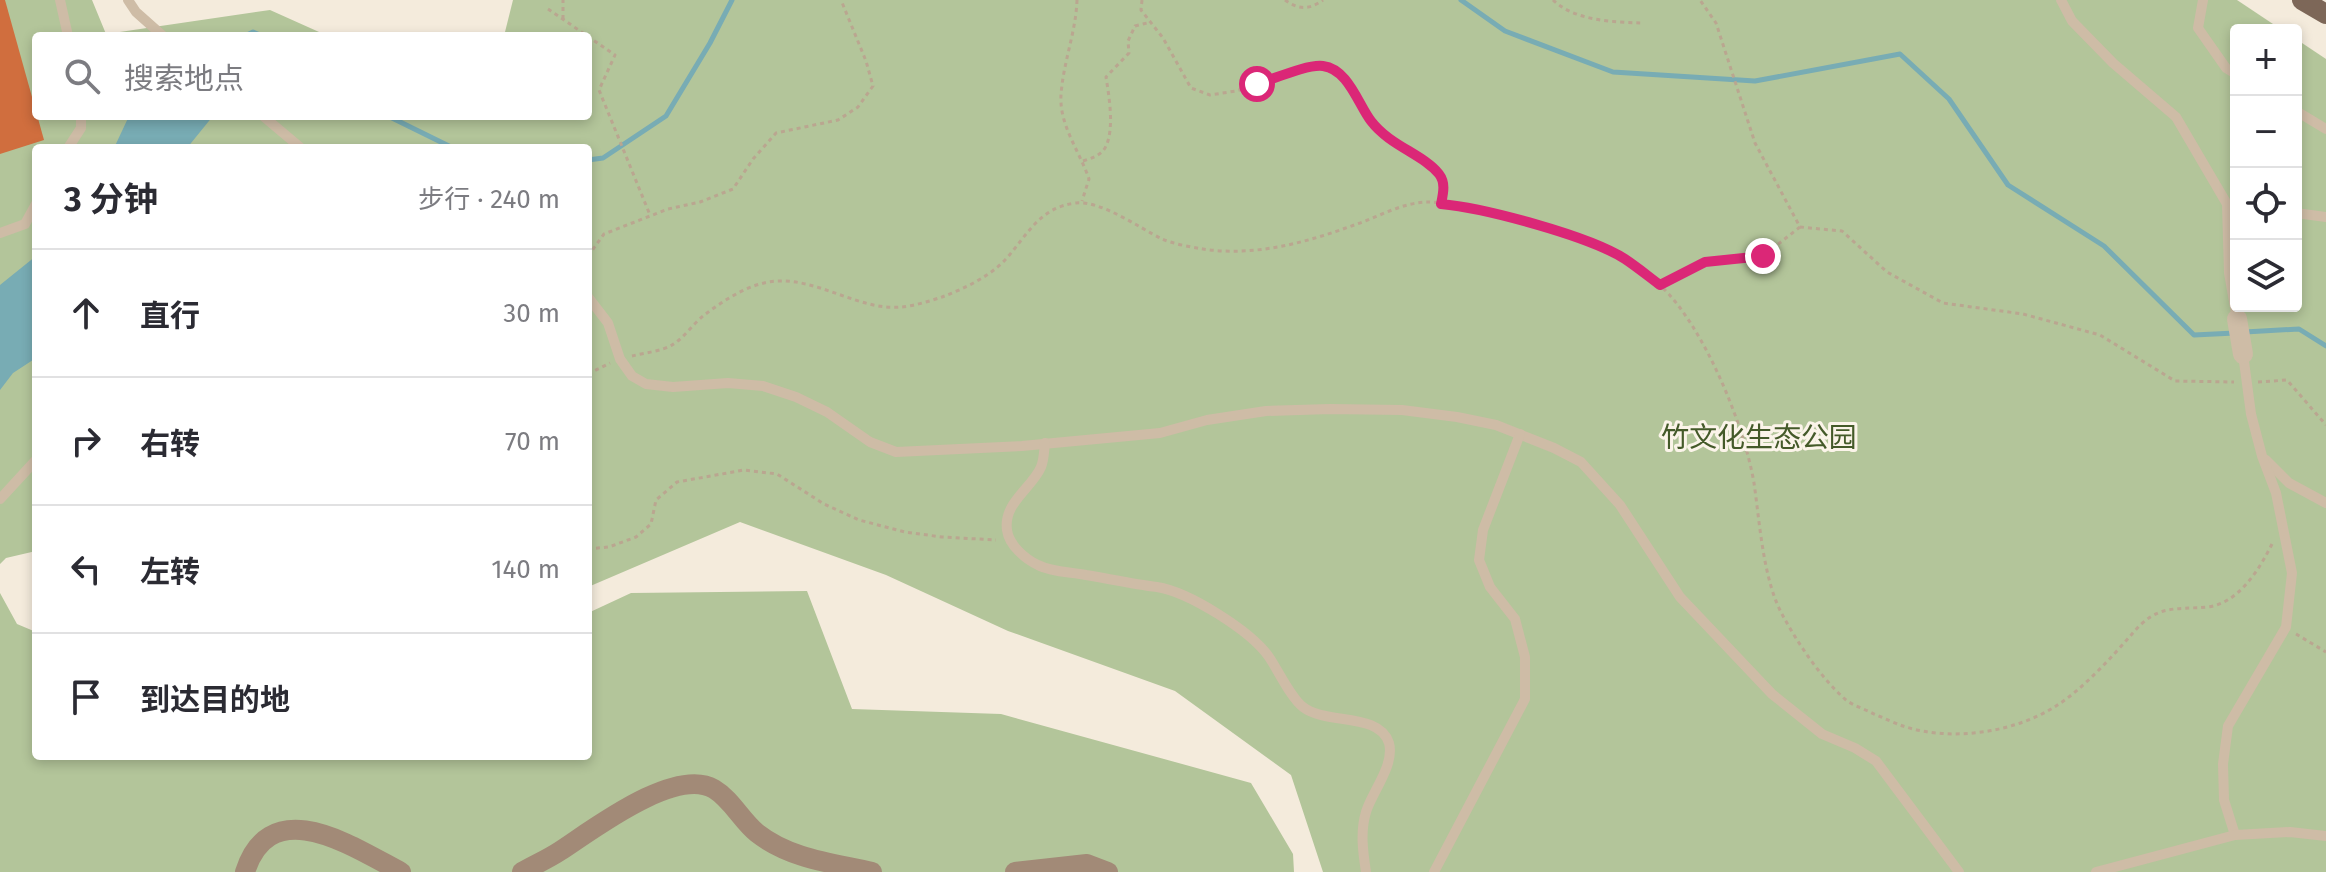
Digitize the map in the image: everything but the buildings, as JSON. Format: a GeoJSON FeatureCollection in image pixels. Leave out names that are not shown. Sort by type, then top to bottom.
{"type":"FeatureCollection","features":[{"type":"Feature","properties":{"kind":"main road"},"geometry":{"type":"LineString","coordinates":[[2302,0],[2326,14]]}},
{"type":"Feature","properties":{"kind":"street"},"geometry":{"type":"LineString","coordinates":[[2237,319],[2243,354]]}},
{"type":"Feature","properties":{"kind":"street"},"geometry":{"type":"LineString","coordinates":[[522,872],[556,854],[632,803],[663,791],[692,786],[713,788],[758,833],[794,854],[872,872]]}},
{"type":"Feature","properties":{"kind":"street"},"geometry":{"type":"LineString","coordinates":[[245,872],[256,848],[274,834],[291,828],[311,830],[401,872]]}},
{"type":"Feature","properties":{"kind":"street"},"geometry":{"type":"LineString","coordinates":[[1015,872],[1087,864],[1108,872]]}},
{"type":"Feature","properties":{"kind":"lane"},"geometry":{"type":"LineString","coordinates":[[60,0],[67,32]]}},
{"type":"Feature","properties":{"kind":"lane"},"geometry":{"type":"LineString","coordinates":[[128,0],[136,12],[158,32]]}},
{"type":"Feature","properties":{"kind":"lane"},"geometry":{"type":"LineString","coordinates":[[2061,0],[2072,21],[2113,63],[2176,117],[2230,202]]}},
{"type":"Feature","properties":{"kind":"lane"},"geometry":{"type":"LineString","coordinates":[[2203,0],[2198,28],[2230,70]]}},
{"type":"Feature","properties":{"kind":"lane"},"geometry":{"type":"LineString","coordinates":[[2302,115],[2326,129]]}},
{"type":"Feature","properties":{"kind":"lane"},"geometry":{"type":"LineString","coordinates":[[71,144],[81,128],[81,120]]}},
{"type":"Feature","properties":{"kind":"lane"},"geometry":{"type":"LineString","coordinates":[[267,120],[288,144]]}},
{"type":"Feature","properties":{"kind":"lane"},"geometry":{"type":"LineString","coordinates":[[0,233],[25,224],[32,211]]}},
{"type":"Feature","properties":{"kind":"lane"},"geometry":{"type":"LineString","coordinates":[[2302,214],[2326,217]]}},
{"type":"Feature","properties":{"kind":"lane"},"geometry":{"type":"LineString","coordinates":[[2230,240],[2229,273],[2237,319]]}},
{"type":"Feature","properties":{"kind":"lane"},"geometry":{"type":"LineString","coordinates":[[592,302],[608,323],[620,359],[632,376],[646,384],[673,387],[728,383],[763,386],[827,412],[870,442],[896,452],[1160,433],[1207,420],[1266,411],[1330,409],[1402,410],[1457,417],[1496,425],[1520,434],[1581,462],[1620,505],[1680,597],[1772,694],[1822,734],[1876,761],[1959,872]]}},
{"type":"Feature","properties":{"kind":"lane"},"geometry":{"type":"LineString","coordinates":[[2235,835],[2224,800],[2223,764],[2228,726],[2286,627],[2292,573],[2276,493],[2251,414],[2243,354]]}},
{"type":"Feature","properties":{"kind":"lane"},"geometry":{"type":"LineString","coordinates":[[1434,872],[1525,699],[1525,657],[1515,619],[1490,587],[1479,560],[1483,530],[1520,434]]}},
{"type":"Feature","properties":{"kind":"lane"},"geometry":{"type":"LineString","coordinates":[[1045,443],[1042,465],[1011,509],[1007,530],[1019,552],[1039,566],[1161,588],[1214,612],[1235,624],[1267,653],[1302,707],[1323,717],[1366,723],[1379,729],[1389,744],[1388,761],[1365,813],[1362,840],[1366,872]]}},
{"type":"Feature","properties":{"kind":"lane"},"geometry":{"type":"LineString","coordinates":[[2262,456],[2289,483],[2326,503]]}},
{"type":"Feature","properties":{"kind":"lane"},"geometry":{"type":"LineString","coordinates":[[0,499],[32,464]]}},
{"type":"Feature","properties":{"kind":"lane"},"geometry":{"type":"LineString","coordinates":[[2096,872],[2235,835],[2290,832],[2326,836]]}},
{"type":"Feature","properties":{"kind":"path"},"geometry":{"type":"LineString","coordinates":[[563,0],[563,19]]}},
{"type":"Feature","properties":{"kind":"path"},"geometry":{"type":"LineString","coordinates":[[592,250],[604,234],[650,215],[700,202],[733,189],[753,159],[776,133],[838,120],[858,107],[873,86],[841,0]]}},
{"type":"Feature","properties":{"kind":"path"},"geometry":{"type":"LineString","coordinates":[[1077,0],[1061,96],[1067,130],[1089,179],[1082,201]]}},
{"type":"Feature","properties":{"kind":"path"},"geometry":{"type":"LineString","coordinates":[[1142,0],[1141,10],[1163,38],[1191,88],[1210,95],[1236,91],[1323,66],[1339,73],[1372,122],[1398,147],[1424,161],[1441,176],[1444,186],[1441,204]]}},
{"type":"Feature","properties":{"kind":"path"},"geometry":{"type":"LineString","coordinates":[[1285,0],[1296,8],[1312,8],[1323,0]]}},
{"type":"Feature","properties":{"kind":"path"},"geometry":{"type":"LineString","coordinates":[[1553,0],[1565,12],[1614,22],[1642,23]]}},
{"type":"Feature","properties":{"kind":"path"},"geometry":{"type":"LineString","coordinates":[[1700,0],[1716,23],[1755,143],[1800,227]]}},
{"type":"Feature","properties":{"kind":"path"},"geometry":{"type":"LineString","coordinates":[[548,9],[582,32]]}},
{"type":"Feature","properties":{"kind":"path"},"geometry":{"type":"LineString","coordinates":[[1083,161],[1096,157],[1106,147],[1109,128],[1106,77],[1129,53],[1128,41],[1135,26],[1151,22]]}},
{"type":"Feature","properties":{"kind":"path"},"geometry":{"type":"LineString","coordinates":[[592,39],[615,55],[599,90],[650,215]]}},
{"type":"Feature","properties":{"kind":"path"},"geometry":{"type":"LineString","coordinates":[[592,372],[620,359],[671,346],[703,316],[743,290],[778,281],[811,285],[851,298],[900,308],[943,296],[978,280],[1003,262],[1026,230],[1054,209],[1082,201],[1132,222],[1168,242],[1207,250],[1255,250],[1295,245],[1398,207],[1425,202],[1482,211],[1570,235],[1623,257],[1660,285],[1686,316],[1716,371],[1745,445],[1761,541],[1780,611],[1808,657],[1849,702],[1906,727],[1946,733],[1989,731],[2024,721],[2056,706],[2110,659],[2139,626],[2164,609],[2211,607],[2238,593],[2262,562],[2281,524]]}},
{"type":"Feature","properties":{"kind":"path"},"geometry":{"type":"LineString","coordinates":[[1660,285],[1705,262],[1763,256],[1800,227],[1842,231],[1887,272],[1943,303],[2023,314],[2100,335],[2175,381],[2287,380],[2326,425]]}},
{"type":"Feature","properties":{"kind":"path"},"geometry":{"type":"LineString","coordinates":[[592,549],[609,547],[636,537],[651,524],[656,500],[677,482],[744,470],[777,474],[824,504],[859,520],[905,532],[942,537],[1012,540]]}},
{"type":"Feature","properties":{"kind":"path"},"geometry":{"type":"LineString","coordinates":[[2286,627],[2326,652]]}},
{"type":"Feature","properties":{"kind":"green space","name":"竹文化生态公园"},"geometry":{"type":"Polygon","coordinates":[[[0,0],[92,0],[105,32],[32,32],[32,120],[592,120],[592,32],[505,32],[513,0],[2237,0],[2273,24],[2230,24],[2230,312],[2302,312],[2302,43],[2326,59],[2326,872],[1323,872],[1291,775],[1175,691],[1008,631],[886,575],[740,522],[592,585],[592,144],[32,144],[32,552],[6,558],[0,564],[0,0]]]}},
{"type":"Feature","properties":{"kind":"green space","name":"竹文化生态公园"},"geometry":{"type":"Polygon","coordinates":[[[270,10],[319,32],[120,32],[270,10]]]}},
{"type":"Feature","properties":{"kind":"green space"},"geometry":{"type":"Polygon","coordinates":[[[807,591],[852,709],[1001,714],[1251,783],[1293,854],[1294,872],[0,872],[0,593],[17,624],[32,630],[32,760],[592,760],[592,611],[631,593],[807,591]]]}},
{"type":"Feature","properties":{"kind":"water"},"geometry":{"type":"Polygon","coordinates":[[[127,120],[210,120],[190,144],[116,144],[127,120]]]}},
{"type":"Feature","properties":{"kind":"water"},"geometry":{"type":"Polygon","coordinates":[[[32,259],[32,361],[13,373],[0,390],[0,285],[32,259]]]}},
{"type":"Feature","properties":{"kind":"waterway"},"geometry":{"type":"LineString","coordinates":[[592,159],[603,158],[666,116],[732,0]]}},
{"type":"Feature","properties":{"kind":"waterway"},"geometry":{"type":"LineString","coordinates":[[1461,0],[1505,31],[1613,72],[1755,81],[1900,54],[1949,99],[2008,185],[2104,246],[2194,335],[2235,333]]}},
{"type":"Feature","properties":{"kind":"waterway"},"geometry":{"type":"LineString","coordinates":[[396,120],[445,144]]}},
{"type":"Feature","properties":{"kind":"waterway"},"geometry":{"type":"LineString","coordinates":[[2245,332],[2299,329],[2326,346]]}},
{"type":"Feature","properties":{"kind":"route"},"geometry":{"type":"LineString","coordinates":[[1257,84],[1323,66],[1339,73],[1372,122],[1398,147],[1424,161],[1441,176],[1444,186],[1441,204],[1482,211],[1570,235],[1623,257],[1660,285],[1705,262],[1763,256]]}}]}
